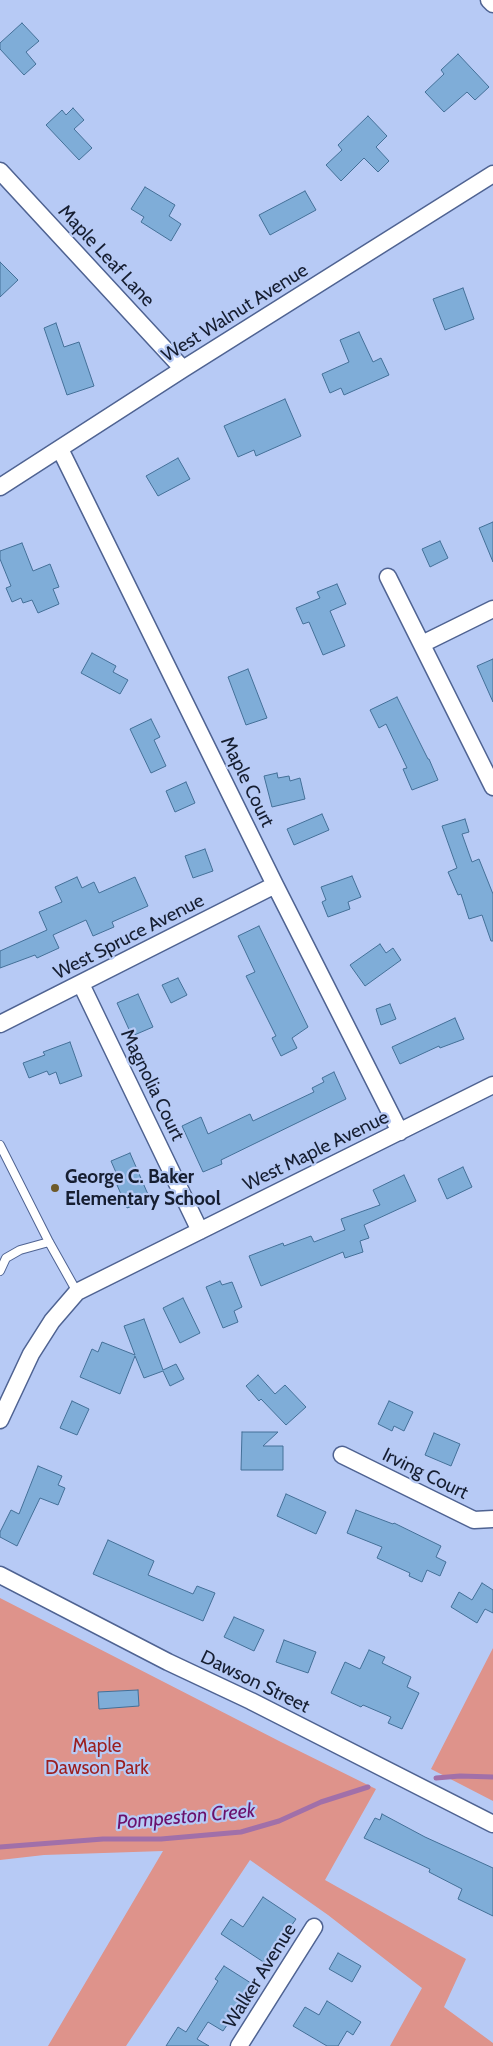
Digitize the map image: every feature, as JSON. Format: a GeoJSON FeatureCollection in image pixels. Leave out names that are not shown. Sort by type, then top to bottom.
{"type":"FeatureCollection","features":[{"type":"Feature","properties":{"kind":"street"},"geometry":{"type":"LineString","coordinates":[[489,0],[493,4]]}},
{"type":"Feature","properties":{"kind":"street","name":"Maple Leaf Lane"},"geometry":{"type":"LineString","coordinates":[[0,171],[183,369]]}},
{"type":"Feature","properties":{"kind":"street","name":"West Walnut Avenue"},"geometry":{"type":"LineString","coordinates":[[0,487],[183,369],[493,174]]}},
{"type":"Feature","properties":{"kind":"street","name":"Maple Court"},"geometry":{"type":"LineString","coordinates":[[60,449],[400,1132]]}},
{"type":"Feature","properties":{"kind":"street"},"geometry":{"type":"LineString","coordinates":[[388,577],[493,787]]}},
{"type":"Feature","properties":{"kind":"street"},"geometry":{"type":"LineString","coordinates":[[422,644],[493,609]]}},
{"type":"Feature","properties":{"kind":"street","name":"West Spruce Avenue"},"geometry":{"type":"LineString","coordinates":[[0,1024],[276,885]]}},
{"type":"Feature","properties":{"kind":"street","name":"Magnolia Court"},"geometry":{"type":"LineString","coordinates":[[81,984],[200,1231]]}},
{"type":"Feature","properties":{"kind":"street","name":"West Maple Avenue"},"geometry":{"type":"LineString","coordinates":[[0,1420],[31,1354],[52,1321],[77,1292],[493,1085]]}},
{"type":"Feature","properties":{"kind":"street","name":"Irving Court"},"geometry":{"type":"LineString","coordinates":[[342,1456],[474,1520],[493,1519]]}},
{"type":"Feature","properties":{"kind":"street","name":"Dawson Street"},"geometry":{"type":"LineString","coordinates":[[0,1575],[168,1662],[251,1701],[493,1824]]}},
{"type":"Feature","properties":{"kind":"street","name":"Walker Avenue"},"geometry":{"type":"LineString","coordinates":[[239,2046],[314,1927]]}},
{"type":"Feature","properties":{"kind":"lane"},"geometry":{"type":"LineString","coordinates":[[0,1145],[49,1242],[77,1292]]}},
{"type":"Feature","properties":{"kind":"lane"},"geometry":{"type":"LineString","coordinates":[[0,1271],[6,1258],[20,1250],[49,1242]]}},
{"type":"Feature","properties":{"kind":"green space","name":"Maple Dawson Park"},"geometry":{"type":"Polygon","coordinates":[[[0,1598],[376,1789],[325,1880],[466,1959],[444,2007],[493,2043],[493,2046],[390,2046],[422,1988],[328,1915],[250,1860],[126,2046],[48,2046],[163,1851],[44,1855],[0,1860],[0,1598]]]}},
{"type":"Feature","properties":{"kind":"green space"},"geometry":{"type":"Polygon","coordinates":[[[493,1648],[493,1801],[431,1769],[493,1648]]]}},
{"type":"Feature","properties":{"kind":"building"},"geometry":{"type":"Polygon","coordinates":[[[22,23],[39,41],[26,52],[36,64],[24,75],[0,49],[0,43],[22,23]]]}},
{"type":"Feature","properties":{"kind":"building"},"geometry":{"type":"Polygon","coordinates":[[[458,54],[489,87],[475,100],[467,92],[444,112],[425,92],[444,74],[441,70],[458,54]]]}},
{"type":"Feature","properties":{"kind":"building"},"geometry":{"type":"Polygon","coordinates":[[[73,108],[84,120],[74,129],[92,148],[79,160],[46,125],[62,110],[66,115],[73,108]]]}},
{"type":"Feature","properties":{"kind":"building"},"geometry":{"type":"Polygon","coordinates":[[[368,116],[387,136],[376,147],[389,161],[378,172],[364,158],[341,181],[326,165],[342,150],[338,145],[368,116]]]}},
{"type":"Feature","properties":{"kind":"building"},"geometry":{"type":"Polygon","coordinates":[[[145,187],[175,205],[169,216],[181,224],[171,241],[141,222],[144,217],[131,209],[145,187]]]}},
{"type":"Feature","properties":{"kind":"building"},"geometry":{"type":"Polygon","coordinates":[[[305,191],[316,210],[270,235],[259,215],[305,191]]]}},
{"type":"Feature","properties":{"kind":"building"},"geometry":{"type":"Polygon","coordinates":[[[0,262],[18,280],[0,297],[0,262]]]}},
{"type":"Feature","properties":{"kind":"building"},"geometry":{"type":"Polygon","coordinates":[[[463,288],[474,319],[445,330],[433,299],[463,288]]]}},
{"type":"Feature","properties":{"kind":"building"},"geometry":{"type":"Polygon","coordinates":[[[56,323],[64,347],[79,342],[94,386],[67,395],[44,328],[56,323]]]}},
{"type":"Feature","properties":{"kind":"building"},"geometry":{"type":"Polygon","coordinates":[[[359,332],[373,362],[381,358],[389,375],[344,395],[341,388],[330,393],[322,374],[349,362],[340,340],[359,332]]]}},
{"type":"Feature","properties":{"kind":"building"},"geometry":{"type":"Polygon","coordinates":[[[285,399],[301,436],[256,456],[254,450],[238,457],[224,426],[285,399]]]}},
{"type":"Feature","properties":{"kind":"building"},"geometry":{"type":"Polygon","coordinates":[[[178,458],[190,479],[158,496],[146,476],[178,458]]]}},
{"type":"Feature","properties":{"kind":"building"},"geometry":{"type":"Polygon","coordinates":[[[493,522],[493,562],[479,528],[493,522]]]}},
{"type":"Feature","properties":{"kind":"building"},"geometry":{"type":"Polygon","coordinates":[[[440,541],[448,558],[430,567],[422,549],[440,541]]]}},
{"type":"Feature","properties":{"kind":"building"},"geometry":{"type":"Polygon","coordinates":[[[22,543],[33,571],[50,564],[59,587],[53,589],[59,604],[38,613],[32,600],[23,603],[21,598],[12,602],[6,588],[11,586],[0,559],[0,551],[22,543]]]}},
{"type":"Feature","properties":{"kind":"building"},"geometry":{"type":"Polygon","coordinates":[[[337,584],[346,604],[330,611],[345,646],[323,655],[309,622],[303,624],[296,608],[320,598],[317,592],[337,584]]]}},
{"type":"Feature","properties":{"kind":"building"},"geometry":{"type":"Polygon","coordinates":[[[92,653],[116,666],[113,672],[128,680],[120,694],[81,673],[92,653]]]}},
{"type":"Feature","properties":{"kind":"building"},"geometry":{"type":"Polygon","coordinates":[[[493,659],[493,702],[477,666],[493,659]]]}},
{"type":"Feature","properties":{"kind":"building"},"geometry":{"type":"Polygon","coordinates":[[[248,669],[267,718],[246,725],[228,677],[248,669]]]}},
{"type":"Feature","properties":{"kind":"building"},"geometry":{"type":"Polygon","coordinates":[[[397,697],[438,780],[412,790],[403,769],[407,768],[386,724],[379,728],[370,710],[397,697]]]}},
{"type":"Feature","properties":{"kind":"building"},"geometry":{"type":"Polygon","coordinates":[[[151,719],[160,737],[154,740],[166,766],[151,773],[130,729],[151,719]]]}},
{"type":"Feature","properties":{"kind":"building"},"geometry":{"type":"Polygon","coordinates":[[[277,773],[278,778],[289,776],[290,781],[300,778],[305,799],[272,807],[264,776],[277,773]]]}},
{"type":"Feature","properties":{"kind":"building"},"geometry":{"type":"Polygon","coordinates":[[[186,782],[195,803],[175,812],[166,791],[186,782]]]}},
{"type":"Feature","properties":{"kind":"building"},"geometry":{"type":"Polygon","coordinates":[[[322,814],[329,830],[294,845],[287,829],[322,814]]]}},
{"type":"Feature","properties":{"kind":"building"},"geometry":{"type":"Polygon","coordinates":[[[465,819],[469,832],[462,834],[472,862],[479,859],[493,894],[493,941],[491,941],[482,915],[469,919],[461,894],[458,895],[448,872],[457,868],[442,826],[465,819]]]}},
{"type":"Feature","properties":{"kind":"building"},"geometry":{"type":"Polygon","coordinates":[[[205,849],[213,871],[193,878],[185,856],[205,849]]]}},
{"type":"Feature","properties":{"kind":"building"},"geometry":{"type":"Polygon","coordinates":[[[352,876],[361,897],[348,902],[350,909],[328,917],[322,902],[326,900],[321,887],[352,876]]]}},
{"type":"Feature","properties":{"kind":"building"},"geometry":{"type":"Polygon","coordinates":[[[77,877],[82,888],[94,882],[99,893],[135,877],[148,906],[112,922],[114,927],[93,936],[86,920],[53,935],[59,948],[37,958],[35,955],[0,968],[0,951],[47,930],[39,912],[62,902],[55,887],[77,877]]]}},
{"type":"Feature","properties":{"kind":"building"},"geometry":{"type":"Polygon","coordinates":[[[259,926],[308,1027],[292,1038],[297,1048],[281,1056],[272,1038],[276,1036],[246,976],[255,972],[238,936],[259,926]]]}},
{"type":"Feature","properties":{"kind":"building"},"geometry":{"type":"Polygon","coordinates":[[[380,944],[386,953],[393,948],[401,960],[365,986],[350,965],[380,944]]]}},
{"type":"Feature","properties":{"kind":"building"},"geometry":{"type":"Polygon","coordinates":[[[178,978],[187,995],[171,1003],[162,985],[178,978]]]}},
{"type":"Feature","properties":{"kind":"building"},"geometry":{"type":"Polygon","coordinates":[[[138,994],[153,1027],[132,1036],[117,1003],[138,994]]]}},
{"type":"Feature","properties":{"kind":"building"},"geometry":{"type":"Polygon","coordinates":[[[390,1004],[396,1019],[381,1025],[376,1009],[390,1004]]]}},
{"type":"Feature","properties":{"kind":"building"},"geometry":{"type":"Polygon","coordinates":[[[455,1018],[464,1039],[440,1048],[439,1046],[400,1064],[392,1047],[455,1018]]]}},
{"type":"Feature","properties":{"kind":"building"},"geometry":{"type":"Polygon","coordinates":[[[70,1042],[82,1076],[60,1084],[56,1072],[49,1075],[47,1071],[29,1078],[23,1063],[45,1055],[43,1052],[70,1042]]]}},
{"type":"Feature","properties":{"kind":"building"},"geometry":{"type":"Polygon","coordinates":[[[334,1072],[346,1099],[221,1160],[222,1164],[203,1172],[182,1126],[201,1117],[208,1134],[250,1114],[253,1121],[314,1092],[312,1088],[324,1082],[322,1078],[334,1072]]]}},
{"type":"Feature","properties":{"kind":"building"},"geometry":{"type":"Polygon","coordinates":[[[130,1153],[150,1199],[127,1208],[117,1185],[121,1184],[111,1161],[130,1153]]]}},
{"type":"Feature","properties":{"kind":"building"},"geometry":{"type":"Polygon","coordinates":[[[463,1167],[472,1187],[447,1199],[438,1179],[463,1167]]]}},
{"type":"Feature","properties":{"kind":"building"},"geometry":{"type":"Polygon","coordinates":[[[404,1175],[416,1201],[364,1225],[369,1238],[360,1241],[363,1252],[345,1258],[343,1252],[261,1286],[249,1256],[283,1243],[284,1246],[311,1236],[314,1242],[345,1230],[341,1219],[380,1205],[373,1190],[404,1175]]]}},
{"type":"Feature","properties":{"kind":"building"},"geometry":{"type":"Polygon","coordinates":[[[220,1281],[222,1285],[232,1282],[242,1307],[234,1311],[238,1322],[223,1328],[206,1287],[220,1281]]]}},
{"type":"Feature","properties":{"kind":"building"},"geometry":{"type":"Polygon","coordinates":[[[183,1298],[200,1333],[180,1343],[163,1308],[183,1298]]]}},
{"type":"Feature","properties":{"kind":"building"},"geometry":{"type":"Polygon","coordinates":[[[144,1319],[163,1370],[176,1364],[184,1379],[170,1386],[163,1371],[144,1378],[135,1356],[120,1394],[80,1377],[92,1349],[98,1352],[102,1342],[135,1355],[124,1326],[144,1319]]]}},
{"type":"Feature","properties":{"kind":"building"},"geometry":{"type":"Polygon","coordinates":[[[258,1375],[275,1394],[285,1385],[306,1407],[286,1425],[261,1399],[259,1401],[246,1386],[258,1375]]]}},
{"type":"Feature","properties":{"kind":"building"},"geometry":{"type":"Polygon","coordinates":[[[72,1401],[89,1409],[77,1435],[60,1428],[72,1401]]]}},
{"type":"Feature","properties":{"kind":"building"},"geometry":{"type":"Polygon","coordinates":[[[389,1401],[413,1412],[404,1431],[394,1426],[392,1431],[378,1424],[389,1401]]]}},
{"type":"Feature","properties":{"kind":"building"},"geometry":{"type":"Polygon","coordinates":[[[242,1432],[278,1432],[263,1446],[283,1446],[283,1470],[241,1470],[242,1432]]]}},
{"type":"Feature","properties":{"kind":"building"},"geometry":{"type":"Polygon","coordinates":[[[434,1433],[460,1444],[451,1466],[425,1455],[434,1433]]]}},
{"type":"Feature","properties":{"kind":"building"},"geometry":{"type":"Polygon","coordinates":[[[38,1466],[62,1476],[58,1485],[65,1488],[58,1505],[40,1498],[17,1546],[0,1537],[0,1532],[11,1510],[19,1514],[38,1466]]]}},
{"type":"Feature","properties":{"kind":"building"},"geometry":{"type":"Polygon","coordinates":[[[286,1494],[326,1512],[316,1534],[277,1516],[286,1494]]]}},
{"type":"Feature","properties":{"kind":"building"},"geometry":{"type":"Polygon","coordinates":[[[356,1510],[394,1523],[441,1546],[436,1557],[446,1562],[440,1576],[427,1570],[422,1582],[409,1576],[410,1573],[377,1558],[382,1547],[347,1533],[356,1510]]]}},
{"type":"Feature","properties":{"kind":"building"},"geometry":{"type":"Polygon","coordinates":[[[108,1540],[154,1561],[148,1575],[193,1594],[197,1586],[215,1593],[203,1621],[93,1574],[108,1540]]]}},
{"type":"Feature","properties":{"kind":"building"},"geometry":{"type":"Polygon","coordinates":[[[482,1583],[493,1590],[493,1613],[485,1609],[477,1623],[451,1607],[459,1592],[472,1600],[482,1583]]]}},
{"type":"Feature","properties":{"kind":"building"},"geometry":{"type":"Polygon","coordinates":[[[234,1617],[264,1630],[254,1651],[224,1637],[234,1617]]]}},
{"type":"Feature","properties":{"kind":"building"},"geometry":{"type":"Polygon","coordinates":[[[284,1640],[316,1652],[308,1673],[276,1662],[284,1640]]]}},
{"type":"Feature","properties":{"kind":"building"},"geometry":{"type":"Polygon","coordinates":[[[369,1650],[385,1657],[382,1663],[411,1677],[407,1687],[419,1693],[402,1729],[388,1723],[391,1717],[363,1705],[361,1707],[331,1693],[345,1662],[360,1669],[369,1650]]]}},
{"type":"Feature","properties":{"kind":"building"},"geometry":{"type":"Polygon","coordinates":[[[138,1690],[139,1706],[99,1709],[98,1692],[138,1690]]]}},
{"type":"Feature","properties":{"kind":"building"},"geometry":{"type":"Polygon","coordinates":[[[382,1814],[425,1837],[493,1868],[493,1916],[458,1899],[462,1889],[429,1872],[430,1869],[364,1838],[375,1818],[380,1820],[382,1814]]]}},
{"type":"Feature","properties":{"kind":"building"},"geometry":{"type":"Polygon","coordinates":[[[263,1897],[296,1919],[276,1948],[278,1949],[268,1965],[221,1934],[231,1919],[243,1927],[263,1897]]]}},
{"type":"Feature","properties":{"kind":"building"},"geometry":{"type":"Polygon","coordinates":[[[338,1953],[361,1966],[352,1982],[329,1969],[338,1953]]]}},
{"type":"Feature","properties":{"kind":"building"},"geometry":{"type":"Polygon","coordinates":[[[224,1966],[254,1985],[223,2031],[208,2022],[197,2039],[209,2046],[166,2046],[178,2027],[186,2032],[218,1981],[215,1979],[224,1966]]]}},
{"type":"Feature","properties":{"kind":"building"},"geometry":{"type":"Polygon","coordinates":[[[327,2001],[361,2022],[353,2035],[347,2031],[338,2046],[327,2046],[293,2026],[305,2007],[319,2015],[327,2001]]]}},
{"type":"Feature","properties":{"kind":"waterway","name":"Pompeston Creek"},"geometry":{"type":"LineString","coordinates":[[436,1778],[460,1776],[493,1777]]}},
{"type":"Feature","properties":{"kind":"waterway","name":"Pompeston Creek"},"geometry":{"type":"LineString","coordinates":[[0,1847],[103,1839],[161,1839],[241,1832],[279,1821],[321,1802],[368,1787]]}},
{"type":"Feature","properties":{"kind":"place","name":"George C. Baker Elementary School"},"geometry":{"type":"Point","coordinates":[55,1188]}}]}
